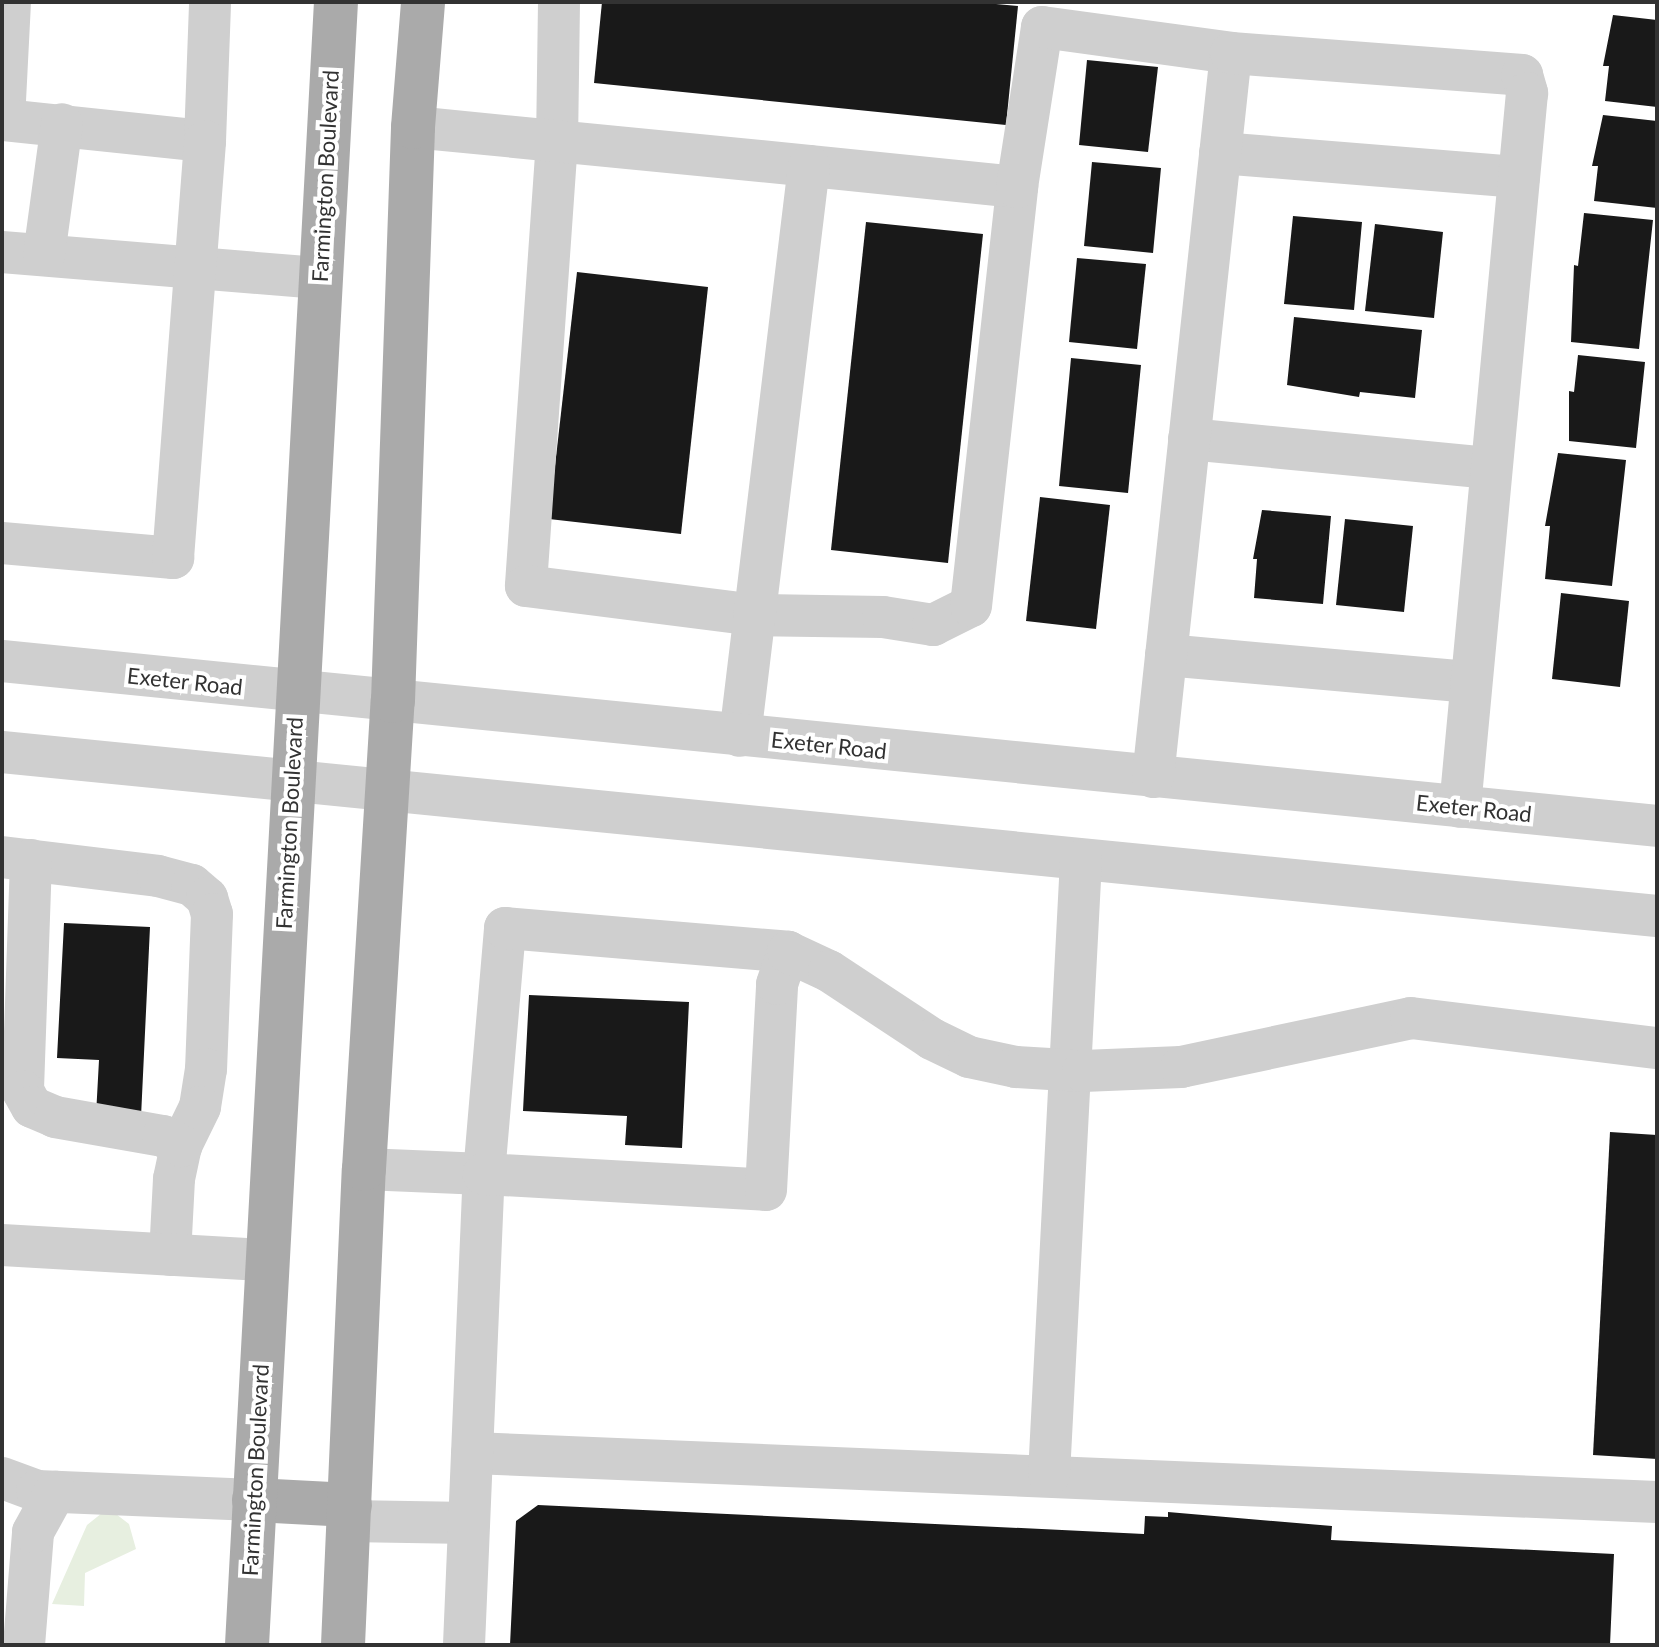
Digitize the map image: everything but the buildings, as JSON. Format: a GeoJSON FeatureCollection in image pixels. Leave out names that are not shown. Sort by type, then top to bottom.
{"type":"FeatureCollection","features":[{"type":"Feature","properties":{"kind":"main road","name":"Farmington Boulevard"},"geometry":{"type":"LineString","coordinates":[[247,1645],[264,1260],[336,2]]}},
{"type":"Feature","properties":{"kind":"main road"},"geometry":{"type":"LineString","coordinates":[[343,1644],[364,1169],[393,701],[413,127],[423,2]]}},
{"type":"Feature","properties":{"kind":"main road"},"geometry":{"type":"LineString","coordinates":[[254,1500],[349,1513]]}},
{"type":"Feature","properties":{"kind":"street"},"geometry":{"type":"LineString","coordinates":[[10,2],[4,120],[205,141]]}},
{"type":"Feature","properties":{"kind":"street"},"geometry":{"type":"LineString","coordinates":[[2,543],[173,558],[205,141],[210,2]]}},
{"type":"Feature","properties":{"kind":"street"},"geometry":{"type":"LineString","coordinates":[[559,2],[557,141],[526,586],[754,615],[883,617],[933,625],[971,606],[1017,187],[1040,14],[1231,53],[1522,75],[1527,93],[1460,807]]}},
{"type":"Feature","properties":{"kind":"street"},"geometry":{"type":"LineString","coordinates":[[1153,777],[1231,53]]}},
{"type":"Feature","properties":{"kind":"street"},"geometry":{"type":"LineString","coordinates":[[44,255],[62,124]]}},
{"type":"Feature","properties":{"kind":"street"},"geometry":{"type":"LineString","coordinates":[[413,127],[1017,187]]}},
{"type":"Feature","properties":{"kind":"street"},"geometry":{"type":"LineString","coordinates":[[1220,153],[1519,177]]}},
{"type":"Feature","properties":{"kind":"street"},"geometry":{"type":"LineString","coordinates":[[740,736],[809,166]]}},
{"type":"Feature","properties":{"kind":"street"},"geometry":{"type":"LineString","coordinates":[[2,252],[320,278]]}},
{"type":"Feature","properties":{"kind":"street"},"geometry":{"type":"LineString","coordinates":[[1189,439],[1491,468]]}},
{"type":"Feature","properties":{"kind":"street"},"geometry":{"type":"LineString","coordinates":[[1166,655],[1471,682]]}},
{"type":"Feature","properties":{"kind":"street","name":"Exeter Road"},"geometry":{"type":"LineString","coordinates":[[2,661],[296,694],[1657,826]]}},
{"type":"Feature","properties":{"kind":"street"},"geometry":{"type":"LineString","coordinates":[[2,752],[291,784],[1657,916]]}},
{"type":"Feature","properties":{"kind":"street"},"geometry":{"type":"LineString","coordinates":[[170,1255],[181,1146],[200,1107],[206,1069],[212,914],[207,898],[192,885],[158,876],[16,859],[23,1091],[32,1107],[55,1117],[163,1136],[181,1146]]}},
{"type":"Feature","properties":{"kind":"street"},"geometry":{"type":"LineString","coordinates":[[1049,1475],[1081,861]]}},
{"type":"Feature","properties":{"kind":"street"},"geometry":{"type":"LineString","coordinates":[[464,1645],[484,1174],[505,928],[788,952],[829,971],[914,1029],[969,1057],[1069,1070],[1181,1067],[1411,1018],[1657,1048]]}},
{"type":"Feature","properties":{"kind":"street"},"geometry":{"type":"LineString","coordinates":[[364,1169],[766,1190],[777,984],[788,952]]}},
{"type":"Feature","properties":{"kind":"street"},"geometry":{"type":"LineString","coordinates":[[2,1245],[264,1260]]}},
{"type":"Feature","properties":{"kind":"street"},"geometry":{"type":"LineString","coordinates":[[472,1453],[1657,1502]]}},
{"type":"Feature","properties":{"kind":"street"},"geometry":{"type":"LineString","coordinates":[[2,1478],[55,1492],[254,1500]]}},
{"type":"Feature","properties":{"kind":"street"},"geometry":{"type":"LineString","coordinates":[[24,1645],[33,1532],[55,1492]]}},
{"type":"Feature","properties":{"kind":"street"},"geometry":{"type":"LineString","coordinates":[[349,1513],[469,1523]]}},
{"type":"Feature","properties":{"kind":"green space"},"geometry":{"type":"Polygon","coordinates":[[[102,1513],[116,1514],[129,1524],[136,1549],[85,1573],[84,1606],[52,1604],[87,1525],[102,1513]]]}}]}
